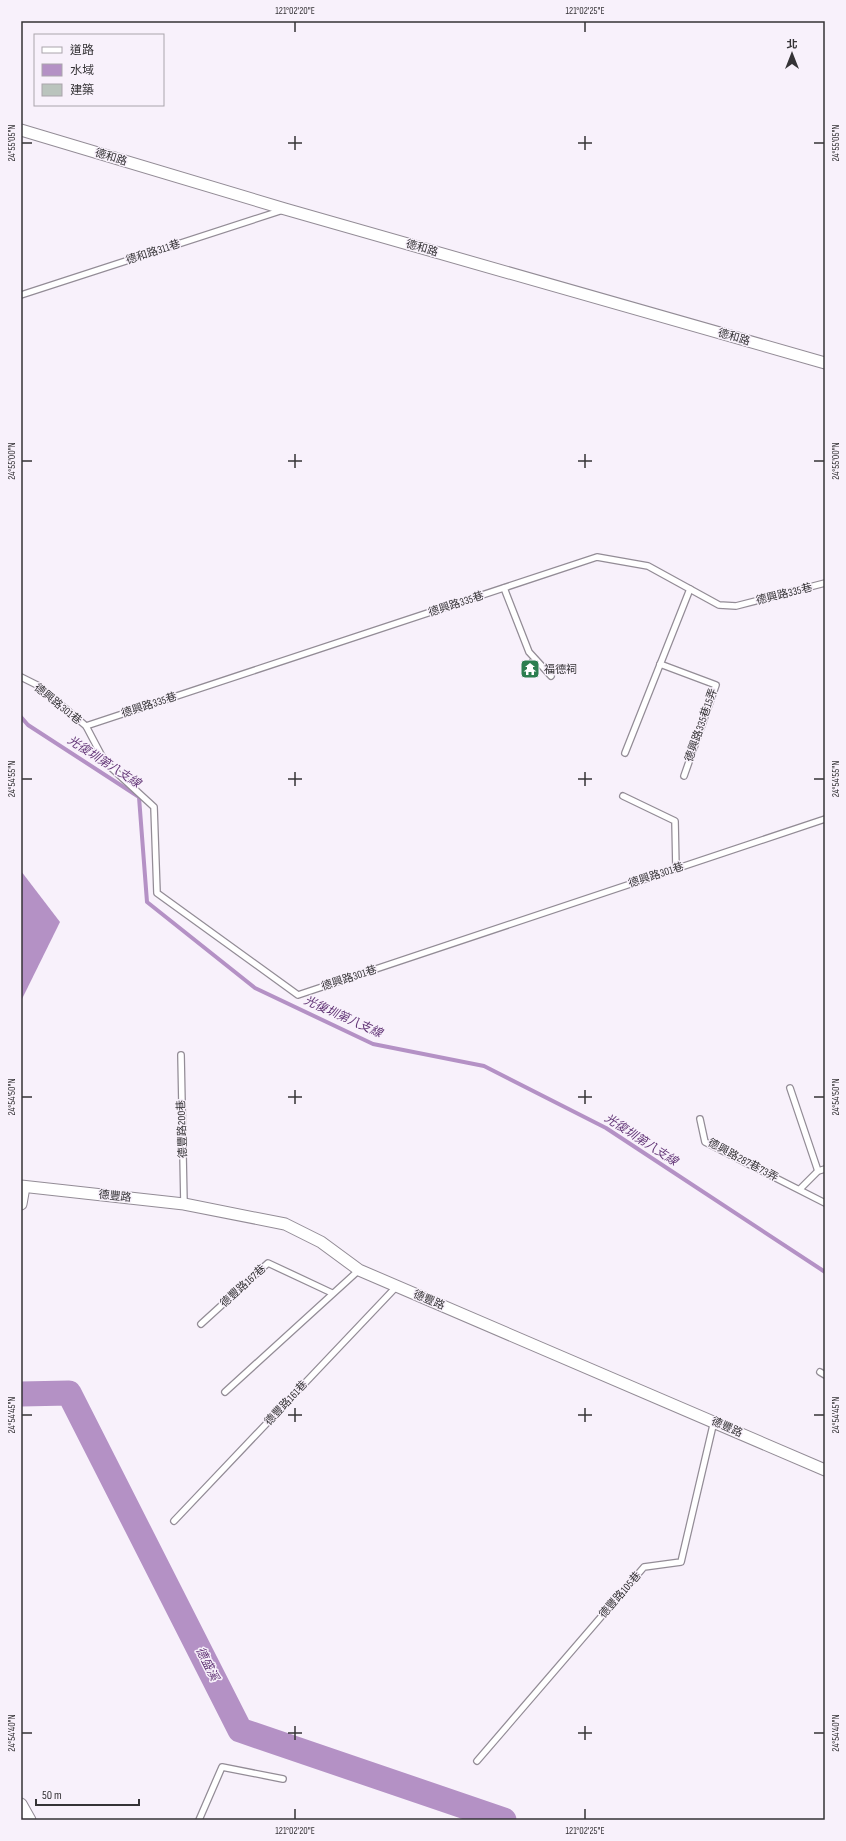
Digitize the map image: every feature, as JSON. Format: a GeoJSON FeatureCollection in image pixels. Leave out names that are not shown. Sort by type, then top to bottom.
{"type":"FeatureCollection","features":[{"type":"Feature","properties":{"kind":"street","name":"德和路"},"geometry":{"type":"LineString","coordinates":[[21,130],[284,209],[825,362]]}},
{"type":"Feature","properties":{"kind":"street","name":"德豐路"},"geometry":{"type":"LineString","coordinates":[[23,1186],[184,1204],[285,1224],[321,1242],[359,1270],[714,1421],[825,1470]]}},
{"type":"Feature","properties":{"kind":"street"},"geometry":{"type":"LineString","coordinates":[[21,1204],[23,1186]]}},
{"type":"Feature","properties":{"kind":"street"},"geometry":{"type":"LineString","coordinates":[[21,1804],[30,1820]]}},
{"type":"Feature","properties":{"kind":"lane","name":"德和路311巷"},"geometry":{"type":"LineString","coordinates":[[21,295],[284,209]]}},
{"type":"Feature","properties":{"kind":"lane","name":"德興路335巷"},"geometry":{"type":"LineString","coordinates":[[86,726],[597,557],[648,566],[719,605],[736,606],[825,583]]}},
{"type":"Feature","properties":{"kind":"lane"},"geometry":{"type":"LineString","coordinates":[[504,588],[529,652],[551,676]]}},
{"type":"Feature","properties":{"kind":"lane"},"geometry":{"type":"LineString","coordinates":[[625,753],[690,589]]}},
{"type":"Feature","properties":{"kind":"lane","name":"德興路335巷15弄"},"geometry":{"type":"LineString","coordinates":[[660,664],[716,685],[684,776]]}},
{"type":"Feature","properties":{"kind":"lane","name":"德興路301巷"},"geometry":{"type":"LineString","coordinates":[[21,677],[39,686],[86,726],[105,762],[154,807],[157,893],[298,995],[825,819]]}},
{"type":"Feature","properties":{"kind":"lane"},"geometry":{"type":"LineString","coordinates":[[623,796],[675,821],[676,869]]}},
{"type":"Feature","properties":{"kind":"lane","name":"德豐路200巷"},"geometry":{"type":"LineString","coordinates":[[180,1055],[184,1204]]}},
{"type":"Feature","properties":{"kind":"lane"},"geometry":{"type":"LineString","coordinates":[[790,1088],[818,1171]]}},
{"type":"Feature","properties":{"kind":"lane","name":"德興路287巷73弄"},"geometry":{"type":"LineString","coordinates":[[700,1119],[704,1142],[800,1189]]}},
{"type":"Feature","properties":{"kind":"lane"},"geometry":{"type":"LineString","coordinates":[[825,1169],[818,1171],[800,1189],[825,1203]]}},
{"type":"Feature","properties":{"kind":"lane","name":"德豐路167巷"},"geometry":{"type":"LineString","coordinates":[[201,1324],[268,1263],[332,1293]]}},
{"type":"Feature","properties":{"kind":"lane"},"geometry":{"type":"LineString","coordinates":[[225,1392],[359,1270]]}},
{"type":"Feature","properties":{"kind":"lane","name":"德豐路161巷"},"geometry":{"type":"LineString","coordinates":[[174,1521],[397,1286]]}},
{"type":"Feature","properties":{"kind":"lane","name":"德豐路105巷"},"geometry":{"type":"LineString","coordinates":[[477,1761],[644,1567],[681,1562],[714,1421]]}},
{"type":"Feature","properties":{"kind":"lane"},"geometry":{"type":"LineString","coordinates":[[199,1820],[222,1767],[283,1779]]}},
{"type":"Feature","properties":{"kind":"water"},"geometry":{"type":"Polygon","coordinates":[[[21,871],[60,922],[21,1001],[21,871]]]}},
{"type":"Feature","properties":{"kind":"building","name":"福德祠"},"geometry":{"type":"Polygon","coordinates":[[[530,659],[537,666],[530,673],[523,666],[530,659]]]}},
{"type":"Feature","properties":{"kind":"waterway","name":"光復圳第八支線"},"geometry":{"type":"LineString","coordinates":[[21,717],[28,725],[139,797],[147,902],[255,988],[373,1044],[484,1066],[606,1128],[825,1272]]}},
{"type":"Feature","properties":{"kind":"waterway","name":"德盛溪"},"geometry":{"type":"LineString","coordinates":[[21,1394],[69,1393],[240,1730],[504,1820]]}},
{"type":"Feature","properties":{"kind":"place","name":"福德祠"},"geometry":{"type":"Point","coordinates":[530,669]}}]}
